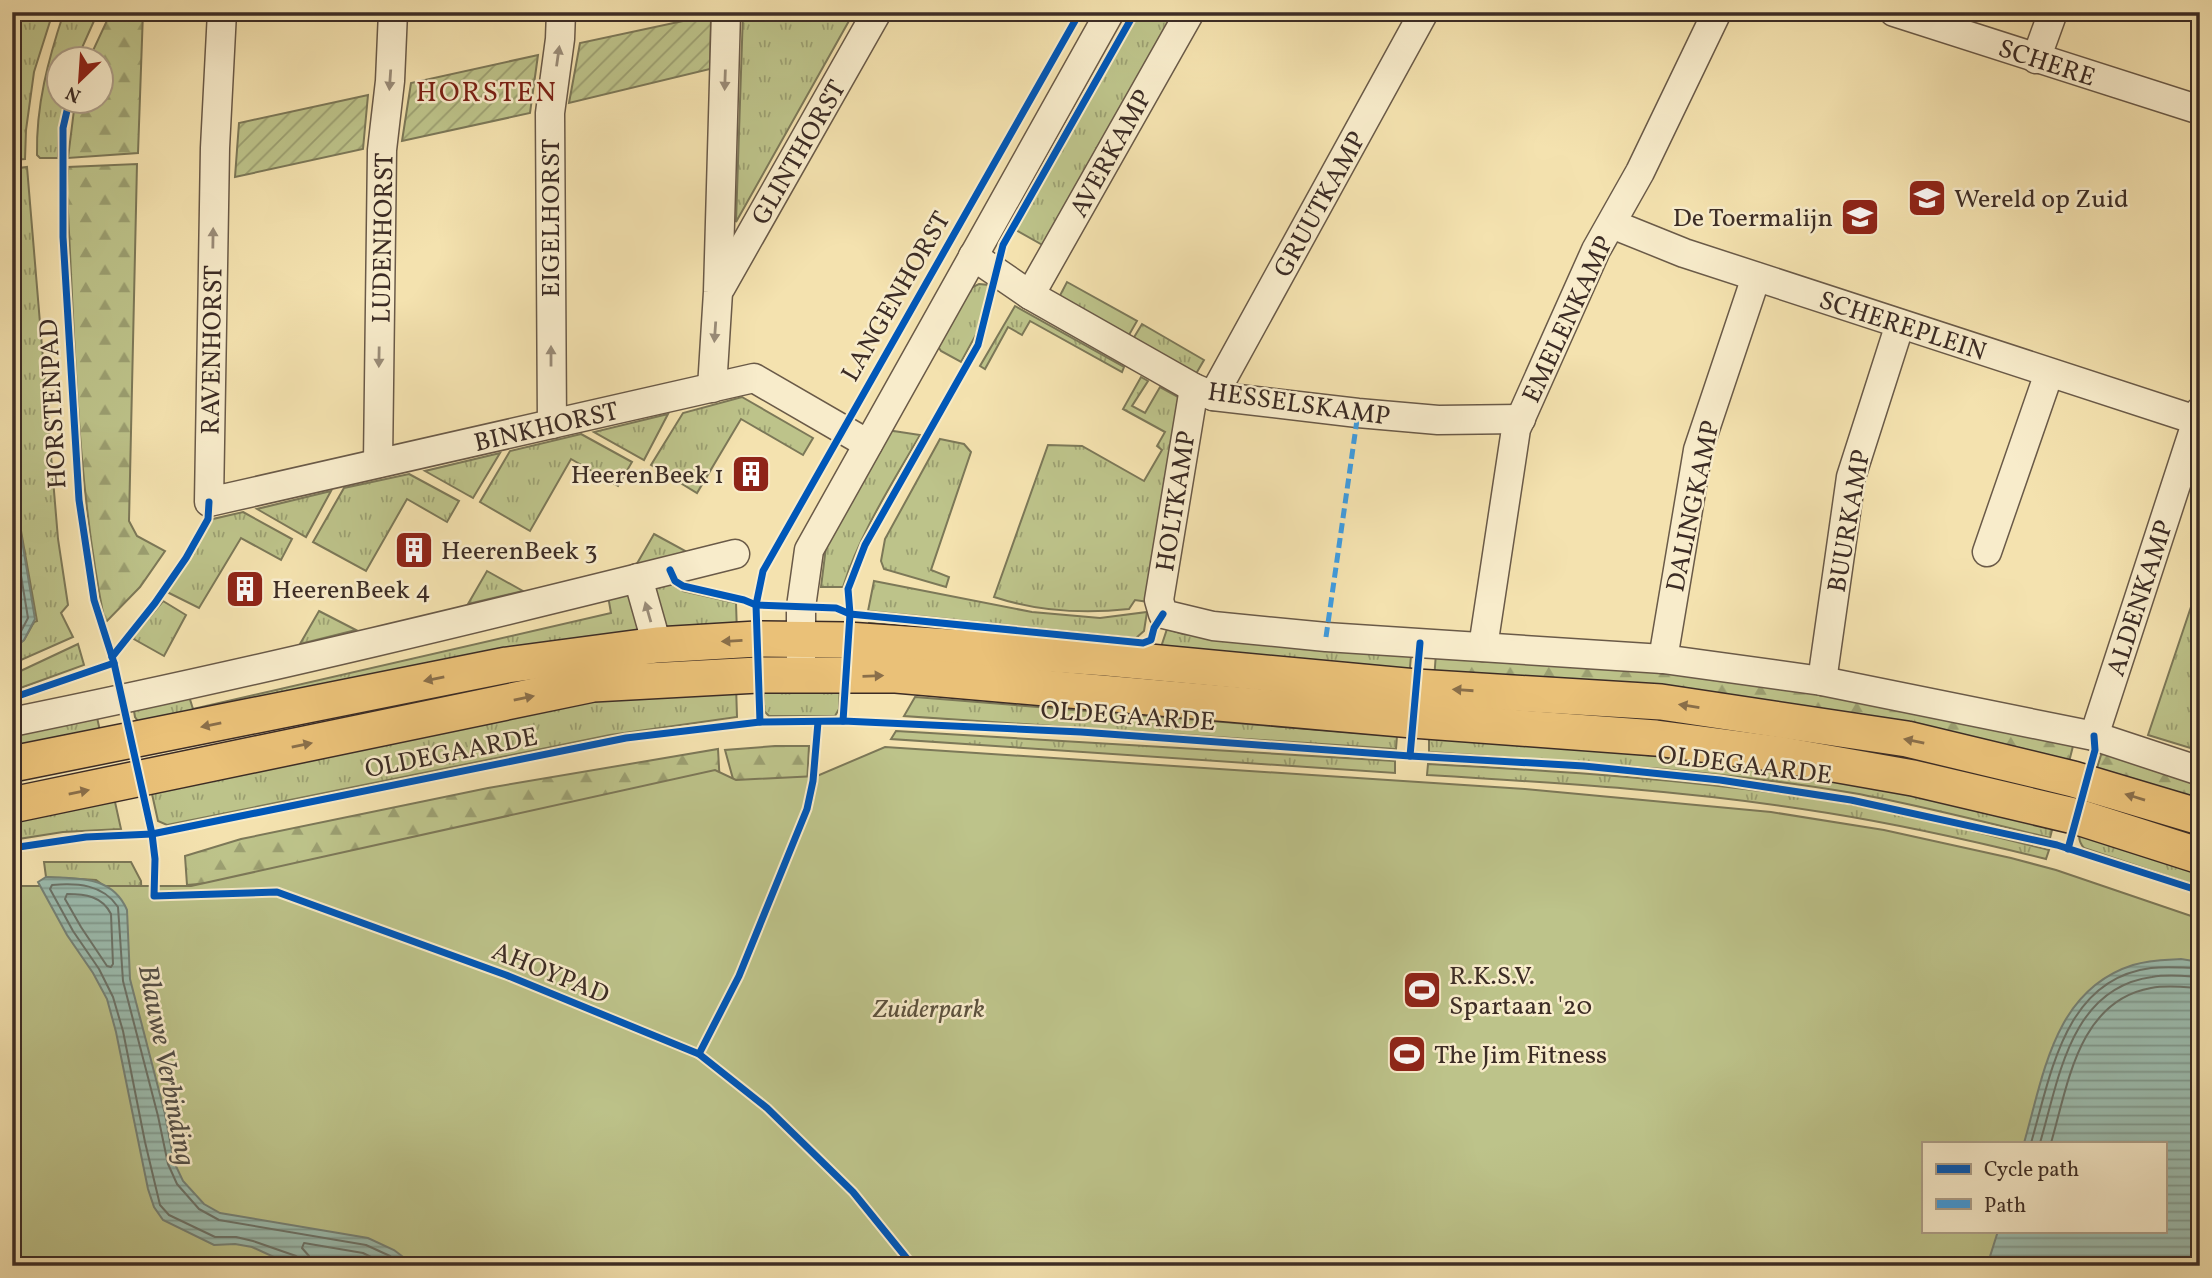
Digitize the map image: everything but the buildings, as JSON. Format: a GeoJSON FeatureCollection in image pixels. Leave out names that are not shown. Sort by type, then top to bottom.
{"type":"FeatureCollection","features":[{"type":"Feature","properties":{"kind":"main road","name":"OLDEGAARDE"},"geometry":{"type":"LineString","coordinates":[[12,765],[508,665],[657,645],[757,639],[858,640],[1093,657],[1416,687],[1661,702],[1907,739],[2073,779],[2200,817]]}},
{"type":"Feature","properties":{"kind":"main road","name":"OLDEGAARDE"},"geometry":{"type":"LineString","coordinates":[[12,805],[593,684],[802,674],[896,675],[1413,720],[1656,738],[1777,754],[1913,778],[2078,817],[2200,856]]}},
{"type":"Feature","properties":{"kind":"street","name":"RAVENHORST"},"geometry":{"type":"LineString","coordinates":[[209,502],[215,148],[222,12]]}},
{"type":"Feature","properties":{"kind":"street","name":"LUDENHORST"},"geometry":{"type":"LineString","coordinates":[[378,463],[382,150],[390,81],[393,12]]}},
{"type":"Feature","properties":{"kind":"street","name":"EIGELHORST"},"geometry":{"type":"LineString","coordinates":[[552,424],[550,113],[561,12]]}},
{"type":"Feature","properties":{"kind":"street","name":"GLINTHORST"},"geometry":{"type":"LineString","coordinates":[[712,388],[718,292],[726,12]]}},
{"type":"Feature","properties":{"kind":"street","name":"GLINTHORST"},"geometry":{"type":"LineString","coordinates":[[718,292],[877,12]]}},
{"type":"Feature","properties":{"kind":"street","name":"LANGENHORST"},"geometry":{"type":"LineString","coordinates":[[802,674],[801,607],[809,550],[1110,12]]}},
{"type":"Feature","properties":{"kind":"street","name":"AVERKAMP"},"geometry":{"type":"LineString","coordinates":[[1030,295],[1190,12]]}},
{"type":"Feature","properties":{"kind":"street","name":"GRUUTKAMP"},"geometry":{"type":"LineString","coordinates":[[1203,392],[1424,12]]}},
{"type":"Feature","properties":{"kind":"street","name":"EMELENKAMP"},"geometry":{"type":"LineString","coordinates":[[1483,647],[1516,429],[1596,250],[1640,172],[1717,12]]}},
{"type":"Feature","properties":{"kind":"street","name":"SCHERE"},"geometry":{"type":"LineString","coordinates":[[1894,12],[2200,110]]}},
{"type":"Feature","properties":{"kind":"street"},"geometry":{"type":"LineString","coordinates":[[2036,59],[2053,12]]}},
{"type":"Feature","properties":{"kind":"street","name":"SCHEREPLEIN"},"geometry":{"type":"LineString","coordinates":[[1612,224],[1684,253],[2049,373],[2198,415]]}},
{"type":"Feature","properties":{"kind":"street","name":"HESSELSKAMP"},"geometry":{"type":"LineString","coordinates":[[974,256],[1030,295],[1203,392],[1358,413],[1438,420],[1521,419]]}},
{"type":"Feature","properties":{"kind":"street","name":"DALINGKAMP"},"geometry":{"type":"LineString","coordinates":[[1663,659],[1698,450],[1756,276]]}},
{"type":"Feature","properties":{"kind":"street","name":"BUURKAMP"},"geometry":{"type":"LineString","coordinates":[[1822,681],[1851,477],[1900,324]]}},
{"type":"Feature","properties":{"kind":"street"},"geometry":{"type":"LineString","coordinates":[[1987,552],[2049,373]]}},
{"type":"Feature","properties":{"kind":"street","name":"BINKHORST"},"geometry":{"type":"LineString","coordinates":[[209,502],[754,378],[868,444]]}},
{"type":"Feature","properties":{"kind":"street","name":"HOLTKAMP"},"geometry":{"type":"LineString","coordinates":[[1203,392],[1159,600],[1163,614],[1213,626],[1326,637],[1483,647]]}},
{"type":"Feature","properties":{"kind":"street","name":"ALDENKAMP"},"geometry":{"type":"LineString","coordinates":[[2094,736],[2198,415]]}},
{"type":"Feature","properties":{"kind":"street"},"geometry":{"type":"LineString","coordinates":[[12,722],[183,686],[735,554]]}},
{"type":"Feature","properties":{"kind":"street"},"geometry":{"type":"LineString","coordinates":[[638,578],[657,645]]}},
{"type":"Feature","properties":{"kind":"street"},"geometry":{"type":"LineString","coordinates":[[1483,647],[1663,659],[1822,681],[2094,736],[2200,771]]}},
{"type":"Feature","properties":{"kind":"green space"},"geometry":{"type":"Polygon","coordinates":[[[15,12],[53,12],[34,72],[25,159],[12,160],[12,15],[15,12]]]}},
{"type":"Feature","properties":{"kind":"green space"},"geometry":{"type":"Polygon","coordinates":[[[64,12],[98,12],[83,46],[54,46],[64,12]]]}},
{"type":"Feature","properties":{"kind":"green space"},"geometry":{"type":"Polygon","coordinates":[[[111,12],[143,12],[138,153],[68,158],[73,116],[116,116],[116,46],[95,46],[111,12]]]}},
{"type":"Feature","properties":{"kind":"green space"},"geometry":{"type":"Polygon","coordinates":[[[743,12],[854,12],[736,222],[743,12]]]}},
{"type":"Feature","properties":{"kind":"green space"},"geometry":{"type":"Polygon","coordinates":[[[1139,12],[1179,12],[1046,247],[1016,230],[1139,12]]]}},
{"type":"Feature","properties":{"kind":"green space"},"geometry":{"type":"Polygon","coordinates":[[[711,15],[710,69],[569,103],[580,43],[711,15]]]}},
{"type":"Feature","properties":{"kind":"green space"},"geometry":{"type":"Polygon","coordinates":[[[538,55],[530,113],[402,141],[411,83],[538,55]]]}},
{"type":"Feature","properties":{"kind":"green space"},"geometry":{"type":"Polygon","coordinates":[[[46,75],[46,116],[62,116],[58,158],[40,158],[37,155],[41,100],[46,75]]]}},
{"type":"Feature","properties":{"kind":"green space"},"geometry":{"type":"Polygon","coordinates":[[[368,95],[363,149],[235,177],[239,123],[368,95]]]}},
{"type":"Feature","properties":{"kind":"green space"},"geometry":{"type":"Polygon","coordinates":[[[137,164],[129,521],[137,536],[165,551],[140,587],[105,623],[95,570],[82,463],[72,301],[68,167],[137,164]]]}},
{"type":"Feature","properties":{"kind":"green space"},"geometry":{"type":"Polygon","coordinates":[[[27,167],[58,539],[68,605],[61,613],[73,637],[12,664],[12,649],[24,640],[37,621],[12,480],[12,169],[27,167]]]}},
{"type":"Feature","properties":{"kind":"green space"},"geometry":{"type":"Polygon","coordinates":[[[1067,282],[1137,321],[1125,342],[1056,303],[1067,282]]]}},
{"type":"Feature","properties":{"kind":"green space"},"geometry":{"type":"Polygon","coordinates":[[[979,284],[989,285],[978,331],[961,362],[941,351],[937,345],[966,290],[979,284]]]}},
{"type":"Feature","properties":{"kind":"green space"},"geometry":{"type":"Polygon","coordinates":[[[1015,306],[1124,367],[1122,372],[1030,321],[1022,335],[1008,327],[985,369],[980,366],[1015,306]]]}},
{"type":"Feature","properties":{"kind":"green space"},"geometry":{"type":"Polygon","coordinates":[[[1142,324],[1204,360],[1193,379],[1130,344],[1142,324]]]}},
{"type":"Feature","properties":{"kind":"green space"},"geometry":{"type":"Polygon","coordinates":[[[1141,377],[1148,381],[1132,406],[1145,413],[1160,387],[1180,398],[1149,602],[1135,600],[1129,609],[1078,611],[1044,608],[994,597],[1048,445],[1082,446],[1144,481],[1162,450],[1157,446],[1165,432],[1123,409],[1141,377]]]}},
{"type":"Feature","properties":{"kind":"green space"},"geometry":{"type":"Polygon","coordinates":[[[742,397],[813,438],[803,455],[741,419],[697,493],[651,465],[683,413],[742,397]]]}},
{"type":"Feature","properties":{"kind":"green space"},"geometry":{"type":"Polygon","coordinates":[[[668,414],[644,460],[594,432],[668,414]]]}},
{"type":"Feature","properties":{"kind":"green space"},"geometry":{"type":"Polygon","coordinates":[[[887,430],[920,435],[867,528],[843,587],[821,587],[826,547],[887,430]]]}},
{"type":"Feature","properties":{"kind":"green space"},"geometry":{"type":"Polygon","coordinates":[[[581,434],[632,462],[618,486],[571,459],[530,531],[480,502],[510,451],[581,434]]]}},
{"type":"Feature","properties":{"kind":"green space"},"geometry":{"type":"Polygon","coordinates":[[[940,439],[964,444],[971,452],[931,570],[949,577],[946,587],[884,569],[881,561],[885,539],[940,439]]]}},
{"type":"Feature","properties":{"kind":"green space"},"geometry":{"type":"Polygon","coordinates":[[[500,453],[473,498],[425,471],[500,453]]]}},
{"type":"Feature","properties":{"kind":"green space"},"geometry":{"type":"Polygon","coordinates":[[[409,474],[459,501],[447,522],[407,499],[366,571],[313,542],[344,488],[409,474]]]}},
{"type":"Feature","properties":{"kind":"green space"},"geometry":{"type":"Polygon","coordinates":[[[331,491],[306,537],[257,509],[331,491]]]}},
{"type":"Feature","properties":{"kind":"green space"},"geometry":{"type":"Polygon","coordinates":[[[243,512],[292,539],[281,560],[241,538],[199,608],[167,592],[213,519],[243,512]]]}},
{"type":"Feature","properties":{"kind":"green space"},"geometry":{"type":"Polygon","coordinates":[[[654,534],[691,554],[635,567],[654,534]]]}},
{"type":"Feature","properties":{"kind":"green space"},"geometry":{"type":"Polygon","coordinates":[[[487,571],[523,591],[468,604],[487,571]]]}},
{"type":"Feature","properties":{"kind":"green space"},"geometry":{"type":"Polygon","coordinates":[[[2200,580],[2200,751],[2148,735],[2200,580]]]}},
{"type":"Feature","properties":{"kind":"green space"},"geometry":{"type":"Polygon","coordinates":[[[874,581],[1032,612],[1100,618],[1147,612],[1144,631],[1136,638],[868,611],[874,581]]]}},
{"type":"Feature","properties":{"kind":"green space"},"geometry":{"type":"Polygon","coordinates":[[[650,582],[671,584],[683,591],[736,603],[737,633],[671,631],[662,624],[650,582]]]}},
{"type":"Feature","properties":{"kind":"green space"},"geometry":{"type":"Polygon","coordinates":[[[631,594],[640,630],[638,635],[140,724],[135,717],[133,705],[188,693],[193,709],[611,613],[608,596],[631,594]]]}},
{"type":"Feature","properties":{"kind":"green space"},"geometry":{"type":"Polygon","coordinates":[[[163,601],[186,615],[164,656],[132,638],[163,601]]]}},
{"type":"Feature","properties":{"kind":"green space"},"geometry":{"type":"Polygon","coordinates":[[[319,611],[356,630],[300,644],[319,611]]]}},
{"type":"Feature","properties":{"kind":"green space"},"geometry":{"type":"Polygon","coordinates":[[[869,623],[1150,649],[1161,647],[1167,629],[1183,634],[1409,652],[1411,656],[1409,678],[868,634],[869,623]]]}},
{"type":"Feature","properties":{"kind":"green space"},"geometry":{"type":"Polygon","coordinates":[[[78,644],[84,665],[12,691],[12,675],[78,644]]]}},
{"type":"Feature","properties":{"kind":"green space"},"geometry":{"type":"Polygon","coordinates":[[[1436,653],[1661,668],[1830,692],[2073,746],[2067,770],[1434,680],[1436,653]]]}},
{"type":"Feature","properties":{"kind":"green space"},"geometry":{"type":"Polygon","coordinates":[[[764,683],[840,684],[839,709],[835,716],[769,716],[764,711],[764,683]]]}},
{"type":"Feature","properties":{"kind":"green space"},"geometry":{"type":"Polygon","coordinates":[[[736,685],[737,717],[610,735],[167,825],[158,821],[150,785],[601,695],[736,685]]]}},
{"type":"Feature","properties":{"kind":"green space"},"geometry":{"type":"Polygon","coordinates":[[[915,697],[1397,736],[1396,749],[904,716],[915,697]]]}},
{"type":"Feature","properties":{"kind":"green space"},"geometry":{"type":"Polygon","coordinates":[[[96,713],[102,740],[12,758],[12,731],[96,713]]]}},
{"type":"Feature","properties":{"kind":"green space"},"geometry":{"type":"Polygon","coordinates":[[[896,731],[1395,761],[1395,773],[891,739],[896,731]]]}},
{"type":"Feature","properties":{"kind":"green space"},"geometry":{"type":"Polygon","coordinates":[[[1429,738],[1628,753],[1741,766],[2055,818],[2050,838],[1902,803],[1800,785],[1641,767],[1429,752],[1429,738]]]}},
{"type":"Feature","properties":{"kind":"green space"},"geometry":{"type":"Polygon","coordinates":[[[809,746],[807,785],[738,797],[725,750],[809,746]]]}},
{"type":"Feature","properties":{"kind":"green space","name":"Zuiderpark"},"geometry":{"type":"Polygon","coordinates":[[[885,747],[1525,789],[1771,812],[1884,830],[2056,870],[2200,919],[2200,1266],[12,1266],[12,886],[191,886],[715,770],[736,780],[817,776],[885,747]]]}},
{"type":"Feature","properties":{"kind":"green space"},"geometry":{"type":"Polygon","coordinates":[[[718,749],[721,803],[267,878],[187,885],[185,856],[241,839],[488,788],[718,749]]]}},
{"type":"Feature","properties":{"kind":"green space"},"geometry":{"type":"Polygon","coordinates":[[[2107,752],[2200,783],[2200,810],[2094,778],[2101,755],[2107,752]]]}},
{"type":"Feature","properties":{"kind":"green space"},"geometry":{"type":"Polygon","coordinates":[[[1428,764],[1630,777],[1731,787],[1886,811],[2049,850],[2046,859],[1883,823],[1778,805],[1678,793],[1427,775],[1428,764]]]}},
{"type":"Feature","properties":{"kind":"green space"},"geometry":{"type":"Polygon","coordinates":[[[113,793],[121,829],[63,832],[12,840],[12,812],[113,793]]]}},
{"type":"Feature","properties":{"kind":"green space"},"geometry":{"type":"Polygon","coordinates":[[[2082,825],[2200,862],[2200,887],[2084,848],[2079,837],[2082,825]]]}},
{"type":"Feature","properties":{"kind":"green space"},"geometry":{"type":"Polygon","coordinates":[[[44,862],[131,862],[141,881],[142,908],[121,898],[96,880],[46,877],[44,862]]]}},
{"type":"Feature","properties":{"kind":"water"},"geometry":{"type":"Polygon","coordinates":[[[12,480],[35,619],[24,640],[12,649],[12,480]]]}},
{"type":"Feature","properties":{"kind":"water"},"geometry":{"type":"Polygon","coordinates":[[[46,877],[82,879],[103,885],[113,890],[127,910],[130,979],[165,1114],[174,1162],[183,1181],[204,1204],[220,1213],[368,1238],[394,1250],[415,1266],[307,1266],[276,1258],[252,1247],[235,1244],[214,1245],[163,1220],[154,1207],[148,1189],[107,999],[38,882],[46,877]]]}},
{"type":"Feature","properties":{"kind":"water"},"geometry":{"type":"Polygon","coordinates":[[[2181,959],[2200,962],[2200,1266],[1987,1266],[1998,1232],[2166,1232],[2166,1142],[2024,1142],[2046,1063],[2069,1014],[2085,994],[2106,977],[2133,965],[2181,959]]]}},
{"type":"Feature","properties":{"kind":"marked path"},"geometry":{"type":"LineString","coordinates":[[1326,637],[1358,413]]}},
{"type":"Feature","properties":{"kind":"cycle path"},"geometry":{"type":"LineString","coordinates":[[760,722],[756,605],[763,571],[1080,12]]}},
{"type":"Feature","properties":{"kind":"cycle path"},"geometry":{"type":"LineString","coordinates":[[843,721],[850,614],[848,589],[865,545],[978,345],[1003,245],[1135,12]]}},
{"type":"Feature","properties":{"kind":"cycle path","name":"HORSTENPAD"},"geometry":{"type":"LineString","coordinates":[[66,116],[63,128],[63,237],[79,500],[94,600],[114,663],[152,834],[155,859],[154,896],[277,892],[506,975],[699,1054],[767,1108],[853,1192],[913,1266]]}},
{"type":"Feature","properties":{"kind":"cycle path"},"geometry":{"type":"LineString","coordinates":[[112,657],[155,603],[186,558],[208,519],[209,502]]}},
{"type":"Feature","properties":{"kind":"cycle path"},"geometry":{"type":"LineString","coordinates":[[670,570],[675,581],[683,586],[756,605],[836,608],[850,614],[1143,643],[1151,640],[1154,628],[1163,614]]}},
{"type":"Feature","properties":{"kind":"cycle path"},"geometry":{"type":"LineString","coordinates":[[1410,756],[1420,643]]}},
{"type":"Feature","properties":{"kind":"cycle path"},"geometry":{"type":"LineString","coordinates":[[12,698],[114,663]]}},
{"type":"Feature","properties":{"kind":"cycle path"},"geometry":{"type":"LineString","coordinates":[[12,848],[86,837],[152,834],[626,738],[760,722],[843,721],[1081,732],[1584,766],[1720,780],[1851,800],[2057,845],[2200,891]]}},
{"type":"Feature","properties":{"kind":"cycle path"},"geometry":{"type":"LineString","coordinates":[[699,1054],[739,976],[807,809],[813,781],[818,722]]}},
{"type":"Feature","properties":{"kind":"cycle path"},"geometry":{"type":"LineString","coordinates":[[2068,849],[2095,750],[2094,736]]}},
{"type":"Feature","properties":{"kind":"place","name":"Wereld op Zuid"},"geometry":{"type":"Point","coordinates":[1927,198]}},
{"type":"Feature","properties":{"kind":"place","name":"De Toermalijn"},"geometry":{"type":"Point","coordinates":[1860,217]}},
{"type":"Feature","properties":{"kind":"place","name":"HeerenBeek 1"},"geometry":{"type":"Point","coordinates":[751,474]}},
{"type":"Feature","properties":{"kind":"place","name":"HeerenBeek 3"},"geometry":{"type":"Point","coordinates":[414,550]}},
{"type":"Feature","properties":{"kind":"place","name":"HeerenBeek 4"},"geometry":{"type":"Point","coordinates":[245,589]}},
{"type":"Feature","properties":{"kind":"place","name":"R.K.S.V. Spartaan '20"},"geometry":{"type":"Point","coordinates":[1422,990]}},
{"type":"Feature","properties":{"kind":"place","name":"The Jim Fitness"},"geometry":{"type":"Point","coordinates":[1407,1054]}},
{"type":"Feature","properties":{"kind":"district","name":"HORSTEN"},"geometry":{"type":"Point","coordinates":[487,91]}},
{"type":"Feature","properties":{"kind":"water label","name":"Blauwe Verbinding"},"geometry":{"type":"Point","coordinates":[168,1065]}}]}
